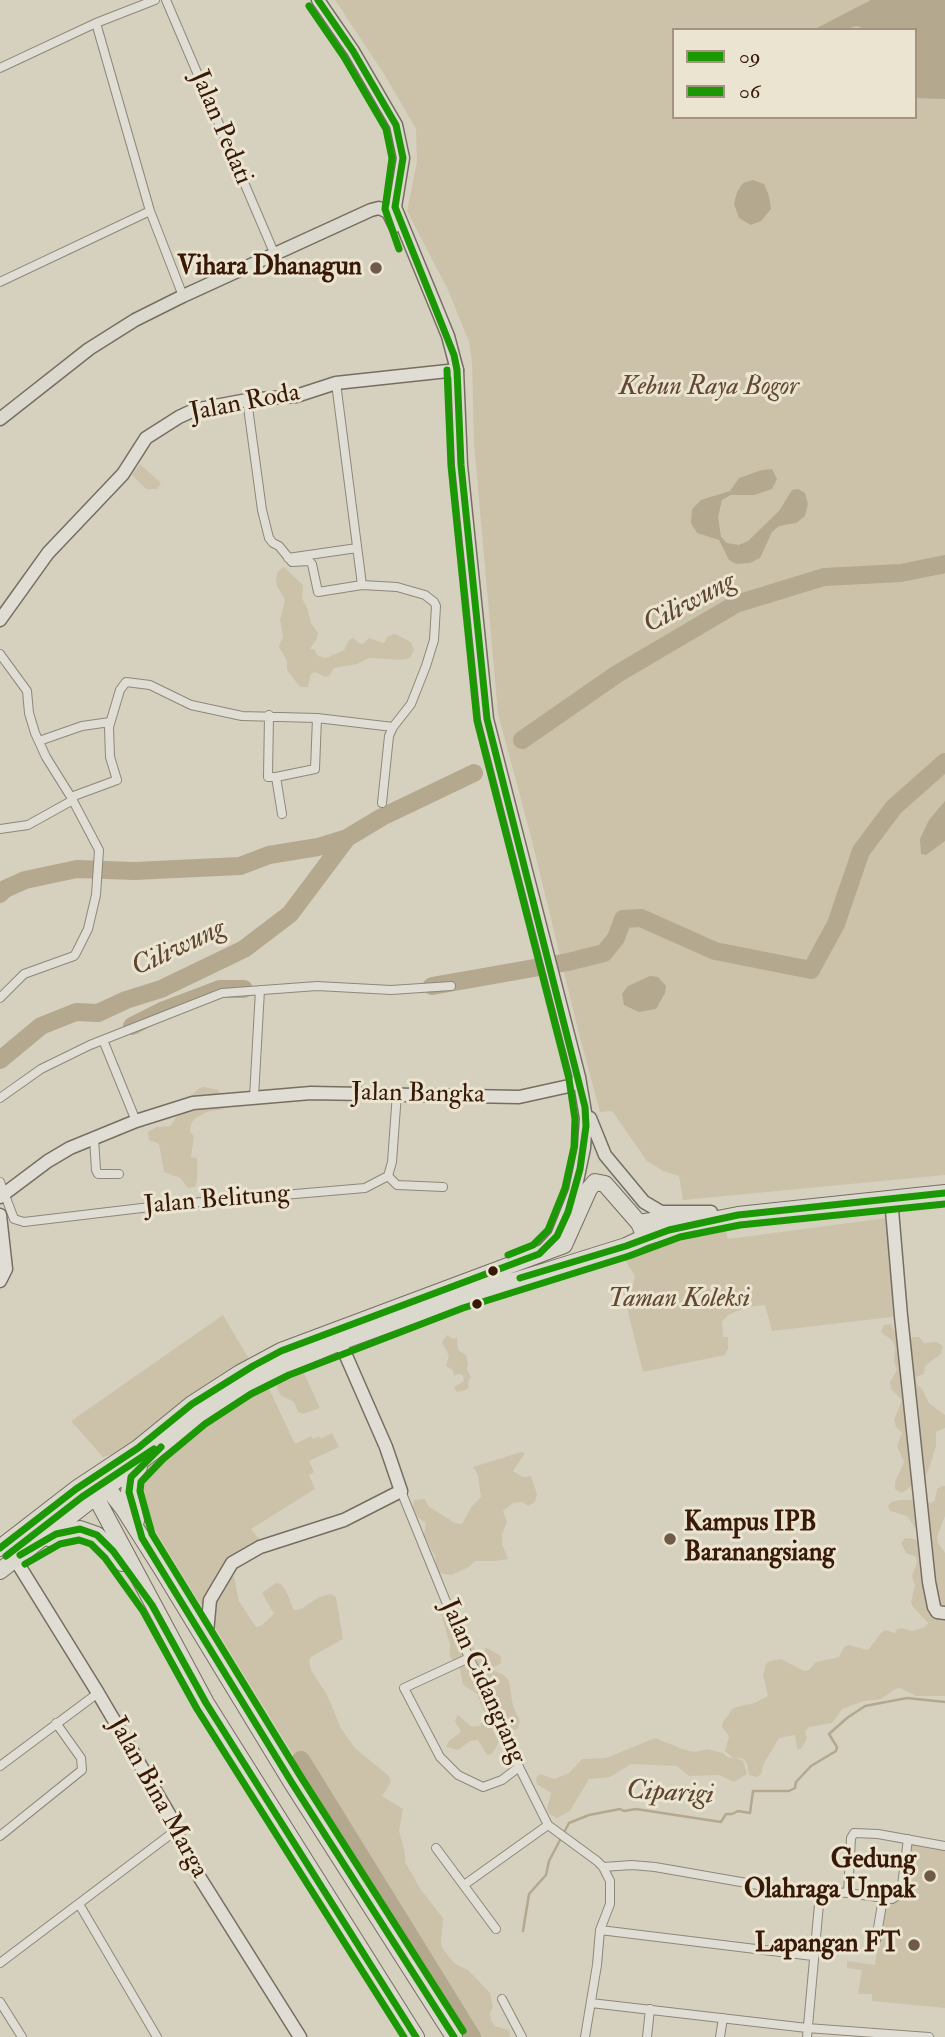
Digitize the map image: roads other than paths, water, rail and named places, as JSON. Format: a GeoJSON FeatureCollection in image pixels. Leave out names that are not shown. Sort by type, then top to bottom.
{"type":"FeatureCollection","features":[{"type":"Feature","properties":{"kind":"highway"},"geometry":{"type":"LineString","coordinates":[[142,1538],[128,1492],[131,1477],[156,1451],[281,1351],[564,1245],[589,1189],[595,1182],[605,1184],[642,1230]]}},
{"type":"Feature","properties":{"kind":"highway"},"geometry":{"type":"LineString","coordinates":[[0,1571],[29,1548],[138,1448],[192,1404],[243,1379],[460,1298],[626,1246],[642,1230],[742,1206],[945,1185]]}},
{"type":"Feature","properties":{"kind":"highway"},"geometry":{"type":"LineString","coordinates":[[642,1230],[677,1227],[738,1215],[945,1194]]}},
{"type":"Feature","properties":{"kind":"highway"},"geometry":{"type":"LineString","coordinates":[[710,1212],[738,1215]]}},
{"type":"Feature","properties":{"kind":"highway"},"geometry":{"type":"LineString","coordinates":[[0,1548],[97,1485],[156,1451]]}},
{"type":"Feature","properties":{"kind":"highway"},"geometry":{"type":"LineString","coordinates":[[97,1485],[142,1538],[420,1987],[454,2037]]}},
{"type":"Feature","properties":{"kind":"highway"},"geometry":{"type":"LineString","coordinates":[[97,1485],[152,1605],[206,1703],[416,2037]]}},
{"type":"Feature","properties":{"kind":"highway"},"geometry":{"type":"LineString","coordinates":[[29,1548],[67,1531],[80,1529],[97,1535],[113,1551],[152,1605]]}},
{"type":"Feature","properties":{"kind":"main road"},"geometry":{"type":"LineString","coordinates":[[318,0],[354,51],[396,125],[403,158],[396,207],[409,245],[448,335],[457,370],[461,465],[487,719],[587,1107],[606,1155],[643,1202],[661,1212],[710,1212]]}},
{"type":"Feature","properties":{"kind":"main road"},"geometry":{"type":"LineString","coordinates":[[0,419],[89,349],[135,320],[371,210],[379,208],[388,212],[409,245]]}},
{"type":"Feature","properties":{"kind":"main road"},"geometry":{"type":"LineString","coordinates":[[539,1254],[557,1236],[578,1180],[586,1126],[579,1079]]}},
{"type":"Feature","properties":{"kind":"street"},"geometry":{"type":"LineString","coordinates":[[0,68],[96,23],[155,0]]}},
{"type":"Feature","properties":{"kind":"street","name":"Jalan Pedati"},"geometry":{"type":"LineString","coordinates":[[166,0],[275,255]]}},
{"type":"Feature","properties":{"kind":"street"},"geometry":{"type":"LineString","coordinates":[[96,23],[150,211],[183,296]]}},
{"type":"Feature","properties":{"kind":"street"},"geometry":{"type":"LineString","coordinates":[[0,282],[150,211]]}},
{"type":"Feature","properties":{"kind":"street","name":"Jalan Roda"},"geometry":{"type":"LineString","coordinates":[[0,620],[48,553],[123,474],[146,438],[179,416],[247,400],[296,396],[336,383],[457,370]]}},
{"type":"Feature","properties":{"kind":"street"},"geometry":{"type":"LineString","coordinates":[[336,383],[362,585]]}},
{"type":"Feature","properties":{"kind":"street"},"geometry":{"type":"LineString","coordinates":[[247,400],[262,510],[269,538],[292,562],[309,561],[312,564],[318,592],[362,585],[397,587],[431,599],[436,606],[434,640],[426,666],[411,704],[389,736],[382,803]]}},
{"type":"Feature","properties":{"kind":"street"},"geometry":{"type":"LineString","coordinates":[[288,558],[357,548]]}},
{"type":"Feature","properties":{"kind":"street"},"geometry":{"type":"LineString","coordinates":[[0,654],[27,691],[31,722],[39,741],[99,846],[98,881],[88,929],[74,956],[24,974],[0,998]]}},
{"type":"Feature","properties":{"kind":"street"},"geometry":{"type":"LineString","coordinates":[[0,829],[28,825],[72,799],[117,780],[109,746],[110,722],[123,683],[150,685],[191,705],[242,716],[317,718],[393,727]]}},
{"type":"Feature","properties":{"kind":"street"},"geometry":{"type":"LineString","coordinates":[[269,715],[268,777],[315,769],[317,718]]}},
{"type":"Feature","properties":{"kind":"street"},"geometry":{"type":"LineString","coordinates":[[39,741],[82,726],[110,722]]}},
{"type":"Feature","properties":{"kind":"street"},"geometry":{"type":"LineString","coordinates":[[276,777],[282,814]]}},
{"type":"Feature","properties":{"kind":"street"},"geometry":{"type":"LineString","coordinates":[[0,1098],[41,1069],[103,1040],[222,993],[317,986],[391,990],[451,986]]}},
{"type":"Feature","properties":{"kind":"street"},"geometry":{"type":"LineString","coordinates":[[254,1097],[260,990]]}},
{"type":"Feature","properties":{"kind":"street"},"geometry":{"type":"LineString","coordinates":[[103,1040],[136,1121]]}},
{"type":"Feature","properties":{"kind":"street","name":"Jalan Bangka"},"geometry":{"type":"LineString","coordinates":[[2,1191],[57,1155],[136,1121],[193,1103],[311,1093],[519,1097],[569,1086],[579,1079]]}},
{"type":"Feature","properties":{"kind":"street"},"geometry":{"type":"LineString","coordinates":[[397,1093],[393,1161],[388,1176],[397,1185],[443,1187]]}},
{"type":"Feature","properties":{"kind":"street"},"geometry":{"type":"LineString","coordinates":[[94,1138],[98,1174],[119,1174]]}},
{"type":"Feature","properties":{"kind":"street","name":"Jalan Belitung"},"geometry":{"type":"LineString","coordinates":[[2,1191],[14,1219],[24,1223],[156,1206],[365,1188],[388,1176]]}},
{"type":"Feature","properties":{"kind":"street"},"geometry":{"type":"LineString","coordinates":[[891,1198],[929,1585],[934,1607],[941,1613]]}},
{"type":"Feature","properties":{"kind":"street"},"geometry":{"type":"LineString","coordinates":[[0,1215],[6,1269],[0,1281]]}},
{"type":"Feature","properties":{"kind":"street","name":"Jalan Cidangiang"},"geometry":{"type":"LineString","coordinates":[[340,1342],[386,1447],[401,1491],[469,1658],[548,1825],[603,1867]]}},
{"type":"Feature","properties":{"kind":"street"},"geometry":{"type":"LineString","coordinates":[[206,1643],[210,1600],[232,1563],[260,1547],[344,1520],[401,1491]]}},
{"type":"Feature","properties":{"kind":"street","name":"Jalan Bina Marga"},"geometry":{"type":"LineString","coordinates":[[15,1559],[172,1819],[175,1831],[200,1878],[300,2037]]}},
{"type":"Feature","properties":{"kind":"street"},"geometry":{"type":"LineString","coordinates":[[469,1658],[404,1688],[440,1756],[458,1774],[483,1787],[502,1780],[519,1767]]}},
{"type":"Feature","properties":{"kind":"street"},"geometry":{"type":"LineString","coordinates":[[0,1766],[98,1693]]}},
{"type":"Feature","properties":{"kind":"street"},"geometry":{"type":"LineString","coordinates":[[0,1836],[82,1770],[81,1758],[55,1723]]}},
{"type":"Feature","properties":{"kind":"street"},"geometry":{"type":"LineString","coordinates":[[464,1885],[548,1825]]}},
{"type":"Feature","properties":{"kind":"street"},"geometry":{"type":"LineString","coordinates":[[0,1963],[175,1831]]}},
{"type":"Feature","properties":{"kind":"street"},"geometry":{"type":"LineString","coordinates":[[848,1893],[853,1834],[878,1834],[945,1846]]}},
{"type":"Feature","properties":{"kind":"street"},"geometry":{"type":"LineString","coordinates":[[585,2037],[592,2003],[600,1930],[611,1898],[610,1881],[603,1867],[655,1867],[781,1889],[895,1898],[901,1894],[908,1839]]}},
{"type":"Feature","properties":{"kind":"street"},"geometry":{"type":"LineString","coordinates":[[436,1848],[496,1929]]}},
{"type":"Feature","properties":{"kind":"street"},"geometry":{"type":"LineString","coordinates":[[807,2033],[820,1893]]}},
{"type":"Feature","properties":{"kind":"street"},"geometry":{"type":"LineString","coordinates":[[876,1940],[883,1898]]}},
{"type":"Feature","properties":{"kind":"street"},"geometry":{"type":"LineString","coordinates":[[79,1904],[157,2037]]}},
{"type":"Feature","properties":{"kind":"street"},"geometry":{"type":"LineString","coordinates":[[600,1930],[813,1956]]}},
{"type":"Feature","properties":{"kind":"street"},"geometry":{"type":"LineString","coordinates":[[502,1999],[522,2037]]}},
{"type":"Feature","properties":{"kind":"street"},"geometry":{"type":"LineString","coordinates":[[0,2002],[22,2037]]}},
{"type":"Feature","properties":{"kind":"street"},"geometry":{"type":"LineString","coordinates":[[592,2003],[723,2018],[807,2033],[929,2037]]}},
{"type":"Feature","properties":{"kind":"street"},"geometry":{"type":"LineString","coordinates":[[647,2037],[650,2009]]}},
{"type":"Feature","properties":{"kind":"street"},"geometry":{"type":"LineString","coordinates":[[720,2037],[723,2018]]}},
{"type":"Feature","properties":{"kind":"waterway","name":"Ciliwung"},"geometry":{"type":"LineString","coordinates":[[522,740],[617,674],[736,604],[824,577],[901,573],[945,564]]}},
{"type":"Feature","properties":{"kind":"waterway"},"geometry":{"type":"LineString","coordinates":[[432,986],[604,953],[616,938],[623,919],[641,918],[715,951],[811,970],[836,924],[861,851],[894,807],[945,762]]}},
{"type":"Feature","properties":{"kind":"waterway","name":"Ciliwung"},"geometry":{"type":"LineString","coordinates":[[0,1060],[41,1026],[76,1012],[98,1013],[126,1000],[161,989],[244,949],[290,914],[347,838],[382,817],[474,773]]}},
{"type":"Feature","properties":{"kind":"waterway","name":"Ciliwung"},"geometry":{"type":"LineString","coordinates":[[0,894],[25,880],[77,869],[134,871],[240,866],[269,855],[318,847],[347,838]]}},
{"type":"Feature","properties":{"kind":"waterway"},"geometry":{"type":"LineString","coordinates":[[132,1026],[162,1011],[220,989],[244,989]]}},
{"type":"Feature","properties":{"kind":"waterway","name":"Ciparigi"},"geometry":{"type":"LineString","coordinates":[[523,1931],[529,1894],[546,1875],[549,1861],[569,1823],[589,1815],[620,1809],[721,1822],[726,1814],[738,1811],[750,1813],[753,1791],[789,1791],[795,1788],[796,1782],[811,1766],[836,1751],[837,1747],[829,1734],[865,1706],[907,1698],[945,1702]]}},
{"type":"Feature","properties":{"kind":"waterway"},"geometry":{"type":"LineString","coordinates":[[301,1760],[472,2037]]}},
{"type":"Feature","properties":{"kind":"place","name":"Vihara Dhanagun"},"geometry":{"type":"Point","coordinates":[376,268]}},
{"type":"Feature","properties":{"kind":"place","name":"Kampus IPB Baranangsiang"},"geometry":{"type":"Point","coordinates":[670,1539]}},
{"type":"Feature","properties":{"kind":"place","name":"Gedung Olahraga Unpak"},"geometry":{"type":"Point","coordinates":[930,1876]}},
{"type":"Feature","properties":{"kind":"place","name":"Lapangan FT"},"geometry":{"type":"Point","coordinates":[914,1945]}},
{"type":"Feature","properties":{"kind":"park label","name":"Kebun Raya Bogor"},"geometry":{"type":"Point","coordinates":[709,388]}},
{"type":"Feature","properties":{"kind":"park label","name":"Taman Koleksi"},"geometry":{"type":"Point","coordinates":[679,1300]}}]}
